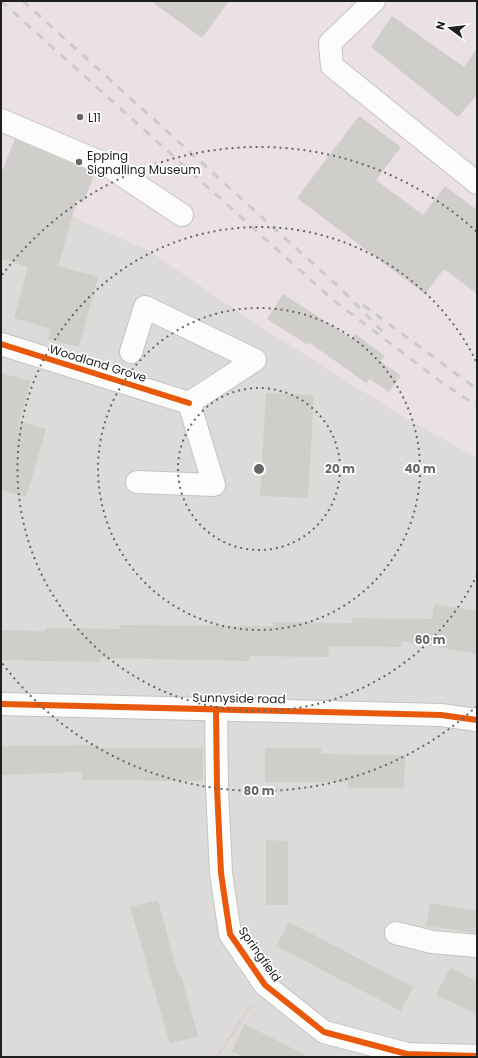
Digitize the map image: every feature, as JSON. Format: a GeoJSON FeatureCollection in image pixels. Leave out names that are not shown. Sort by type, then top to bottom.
{"type":"FeatureCollection","features":[{"type":"Feature","properties":{"kind":"street"},"geometry":{"type":"LineString","coordinates":[[374,1],[330,43],[332,66],[477,183]]}},
{"type":"Feature","properties":{"kind":"street"},"geometry":{"type":"LineString","coordinates":[[1,120],[107,165],[182,215]]}},
{"type":"Feature","properties":{"kind":"street"},"geometry":{"type":"LineString","coordinates":[[131,352],[145,307],[255,360],[189,403],[214,485],[137,482]]}},
{"type":"Feature","properties":{"kind":"street","name":"Woodland Grove"},"geometry":{"type":"LineString","coordinates":[[1,344],[189,403]]}},
{"type":"Feature","properties":{"kind":"street","name":"Sunnyside road"},"geometry":{"type":"LineString","coordinates":[[1,704],[442,715],[477,720]]}},
{"type":"Feature","properties":{"kind":"street","name":"Springfield"},"geometry":{"type":"LineString","coordinates":[[216,709],[217,788],[221,873],[230,934],[265,985],[324,1032],[407,1054],[477,1056]]}},
{"type":"Feature","properties":{"kind":"street"},"geometry":{"type":"LineString","coordinates":[[396,933],[432,942],[477,946]]}},
{"type":"Feature","properties":{"kind":"path"},"geometry":{"type":"LineString","coordinates":[[217,1057],[265,985]]}},
{"type":"Feature","properties":{"kind":"shaded area"},"geometry":{"type":"Polygon","coordinates":[[[1,1],[477,1],[477,458],[393,410],[263,328],[148,250],[40,202],[1,189],[1,1]]]}},
{"type":"Feature","properties":{"kind":"shaded area"},"geometry":{"type":"Polygon","coordinates":[[[1,189],[40,202],[148,250],[263,328],[393,410],[477,458],[477,1057],[1,1057],[1,189]]]}},
{"type":"Feature","properties":{"kind":"building"},"geometry":{"type":"Polygon","coordinates":[[[151,1],[229,1],[202,38],[151,1]]]}},
{"type":"Feature","properties":{"kind":"building"},"geometry":{"type":"Polygon","coordinates":[[[392,16],[464,67],[477,48],[477,95],[458,117],[371,47],[392,16]]]}},
{"type":"Feature","properties":{"kind":"building"},"geometry":{"type":"Polygon","coordinates":[[[359,116],[401,147],[376,180],[423,215],[445,186],[477,210],[477,294],[444,269],[425,294],[297,198],[359,116]]]}},
{"type":"Feature","properties":{"kind":"building"},"geometry":{"type":"Polygon","coordinates":[[[15,139],[95,173],[83,203],[77,200],[58,266],[98,277],[79,347],[48,339],[51,329],[14,318],[28,267],[1,259],[1,174],[15,139]]]}},
{"type":"Feature","properties":{"kind":"building"},"geometry":{"type":"Polygon","coordinates":[[[283,294],[351,338],[355,334],[385,356],[380,361],[401,376],[389,392],[370,379],[366,383],[310,343],[308,345],[267,319],[283,294]]]}},
{"type":"Feature","properties":{"kind":"building"},"geometry":{"type":"Polygon","coordinates":[[[1,373],[31,381],[19,421],[46,429],[26,497],[1,490],[1,373]]]}},
{"type":"Feature","properties":{"kind":"building"},"geometry":{"type":"Polygon","coordinates":[[[266,393],[314,395],[308,498],[260,496],[266,393]]]}},
{"type":"Feature","properties":{"kind":"building"},"geometry":{"type":"Polygon","coordinates":[[[434,604],[477,611],[477,654],[402,641],[402,647],[329,646],[328,657],[250,656],[250,661],[100,658],[100,662],[1,660],[1,630],[46,631],[46,628],[120,629],[120,625],[273,626],[273,622],[352,623],[352,618],[432,619],[434,604]]]}},
{"type":"Feature","properties":{"kind":"building"},"geometry":{"type":"Polygon","coordinates":[[[99,745],[99,748],[203,748],[203,781],[82,780],[81,772],[1,775],[1,746],[99,745]]]}},
{"type":"Feature","properties":{"kind":"building"},"geometry":{"type":"Polygon","coordinates":[[[265,748],[321,748],[321,754],[405,755],[404,788],[348,788],[348,782],[265,782],[265,748]]]}},
{"type":"Feature","properties":{"kind":"building"},"geometry":{"type":"Polygon","coordinates":[[[266,840],[288,841],[288,905],[266,905],[266,840]]]}},
{"type":"Feature","properties":{"kind":"building"},"geometry":{"type":"Polygon","coordinates":[[[158,900],[178,975],[181,975],[198,1036],[170,1044],[130,907],[158,900]]]}},
{"type":"Feature","properties":{"kind":"building"},"geometry":{"type":"Polygon","coordinates":[[[430,903],[477,911],[475,933],[426,926],[430,903]]]}},
{"type":"Feature","properties":{"kind":"building"},"geometry":{"type":"Polygon","coordinates":[[[289,922],[413,987],[401,1011],[276,946],[289,922]]]}},
{"type":"Feature","properties":{"kind":"building"},"geometry":{"type":"Polygon","coordinates":[[[450,968],[477,981],[477,1014],[436,995],[450,968]]]}},
{"type":"Feature","properties":{"kind":"building"},"geometry":{"type":"Polygon","coordinates":[[[245,1024],[309,1057],[243,1057],[232,1051],[245,1024]]]}},
{"type":"Feature","properties":{"kind":"railway"},"geometry":{"type":"LineString","coordinates":[[1,1],[332,299],[437,379],[477,406]]}},
{"type":"Feature","properties":{"kind":"railway"},"geometry":{"type":"LineString","coordinates":[[23,1],[339,287],[386,335]]}},
{"type":"Feature","properties":{"kind":"railway"},"geometry":{"type":"LineString","coordinates":[[363,305],[477,389]]}},
{"type":"Feature","properties":{"kind":"cycle path"},"geometry":{"type":"LineString","coordinates":[[1,344],[189,403]]}},
{"type":"Feature","properties":{"kind":"cycle path"},"geometry":{"type":"LineString","coordinates":[[1,704],[441,715],[477,720]]}},
{"type":"Feature","properties":{"kind":"cycle path"},"geometry":{"type":"LineString","coordinates":[[216,709],[217,788],[221,873],[230,934],[265,985],[324,1032],[407,1054],[477,1056]]}},
{"type":"Feature","properties":{"kind":"place","name":"L11"},"geometry":{"type":"Point","coordinates":[80,117]}},
{"type":"Feature","properties":{"kind":"place","name":"Epping Signalling Museum"},"geometry":{"type":"Point","coordinates":[79,162]}}]}
